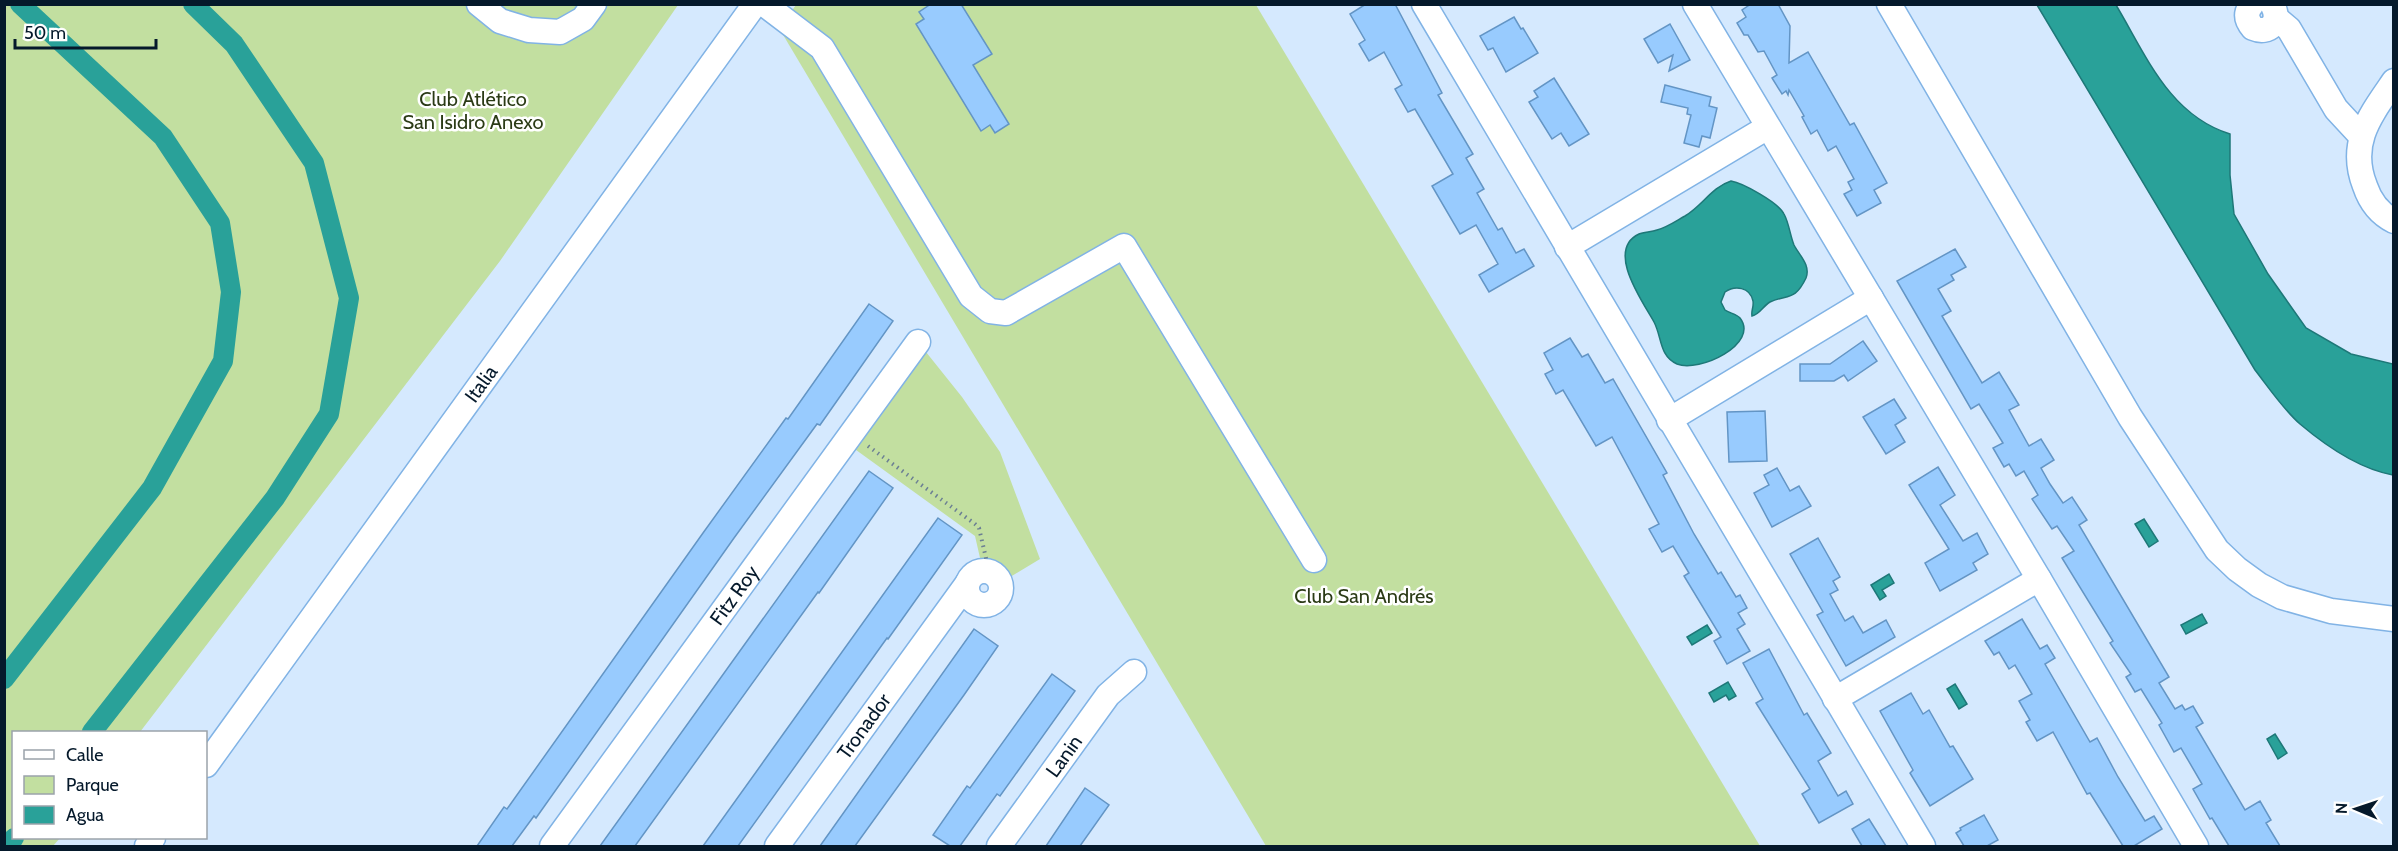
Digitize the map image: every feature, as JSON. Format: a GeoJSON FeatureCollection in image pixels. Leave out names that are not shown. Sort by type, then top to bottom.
{"type":"FeatureCollection","features":[{"type":"Feature","properties":{"kind":"street"},"geometry":{"type":"LineString","coordinates":[[479,4],[500,21],[529,30],[560,32],[583,19],[594,4]]}},
{"type":"Feature","properties":{"kind":"street","name":"Italia"},"geometry":{"type":"LineString","coordinates":[[207,764],[755,4]]}},
{"type":"Feature","properties":{"kind":"street"},"geometry":{"type":"LineString","coordinates":[[764,4],[822,48],[971,296],[990,311],[1006,313],[1124,246],[1314,560]]}},
{"type":"Feature","properties":{"kind":"street"},"geometry":{"type":"LineString","coordinates":[[1424,4],[1923,846]]}},
{"type":"Feature","properties":{"kind":"street"},"geometry":{"type":"LineString","coordinates":[[1695,4],[2196,846]]}},
{"type":"Feature","properties":{"kind":"street"},"geometry":{"type":"LineString","coordinates":[[1889,4],[2130,417],[2217,550],[2259,585],[2282,597],[2331,611],[2394,620]]}},
{"type":"Feature","properties":{"kind":"street"},"geometry":{"type":"LineString","coordinates":[[2252,5],[2247,14],[2253,28],[2263,31],[2268,30],[2274,11]]}},
{"type":"Feature","properties":{"kind":"street"},"geometry":{"type":"LineString","coordinates":[[2274,11],[2289,29],[2336,109],[2361,136]]}},
{"type":"Feature","properties":{"kind":"street"},"geometry":{"type":"LineString","coordinates":[[2394,63],[2394,79],[2361,136],[2357,154],[2366,191],[2376,208],[2394,221]]}},
{"type":"Feature","properties":{"kind":"street"},"geometry":{"type":"LineString","coordinates":[[1567,247],[1768,127]]}},
{"type":"Feature","properties":{"kind":"street"},"geometry":{"type":"LineString","coordinates":[[1670,420],[1871,298]]}},
{"type":"Feature","properties":{"kind":"street","name":"Fitz Roy"},"geometry":{"type":"LineString","coordinates":[[552,846],[918,342]]}},
{"type":"Feature","properties":{"kind":"street","name":"Tronador"},"geometry":{"type":"LineString","coordinates":[[777,846],[951,605],[963,602],[971,594],[973,575],[989,571],[1000,583],[1000,594],[987,605],[971,594]]}},
{"type":"Feature","properties":{"kind":"street"},"geometry":{"type":"LineString","coordinates":[[1834,699],[2039,579]]}},
{"type":"Feature","properties":{"kind":"street","name":"Lanin"},"geometry":{"type":"LineString","coordinates":[[999,846],[1108,695],[1134,672]]}},
{"type":"Feature","properties":{"kind":"path"},"geometry":{"type":"LineString","coordinates":[[851,433],[979,528],[989,571]]}},
{"type":"Feature","properties":{"kind":"green space","name":"Club Atlético San Isidro Anexo"},"geometry":{"type":"Polygon","coordinates":[[[5,5],[678,5],[500,261],[141,731],[12,731],[12,839],[59,839],[53,846],[5,846],[5,5]]]}},
{"type":"Feature","properties":{"kind":"green space","name":"Club San Andrés"},"geometry":{"type":"Polygon","coordinates":[[[796,5],[1256,5],[1760,846],[1266,846],[779,28],[796,5]]]}},
{"type":"Feature","properties":{"kind":"green space"},"geometry":{"type":"Polygon","coordinates":[[[918,342],[962,397],[1000,452],[1040,559],[1000,583],[994,574],[983,571],[975,536],[845,442],[918,342]]]}},
{"type":"Feature","properties":{"kind":"water"},"geometry":{"type":"Polygon","coordinates":[[[2037,5],[2116,5],[2149,63],[2175,98],[2209,125],[2230,134],[2230,175],[2234,214],[2268,274],[2306,328],[2351,354],[2393,364],[2393,475],[2368,468],[2321,440],[2288,412],[2255,370],[2037,5]]]}},
{"type":"Feature","properties":{"kind":"water"},"geometry":{"type":"Polygon","coordinates":[[[1731,181],[1760,194],[1781,210],[1794,245],[1806,264],[1806,278],[1795,294],[1770,302],[1752,316],[1753,301],[1749,293],[1737,288],[1725,292],[1721,302],[1725,310],[1740,318],[1744,328],[1742,337],[1735,346],[1712,360],[1687,366],[1677,364],[1671,361],[1664,351],[1657,328],[1635,290],[1626,264],[1625,252],[1629,242],[1639,234],[1660,229],[1675,222],[1691,212],[1718,188],[1731,181]]]}},
{"type":"Feature","properties":{"kind":"water"},"geometry":{"type":"Polygon","coordinates":[[[2144,519],[2158,541],[2149,547],[2135,524],[2144,519]]]}},
{"type":"Feature","properties":{"kind":"water"},"geometry":{"type":"Polygon","coordinates":[[[1889,574],[1894,583],[1882,590],[1886,596],[1880,600],[1871,585],[1889,574]]]}},
{"type":"Feature","properties":{"kind":"water"},"geometry":{"type":"Polygon","coordinates":[[[2202,614],[2207,623],[2186,634],[2181,625],[2202,614]]]}},
{"type":"Feature","properties":{"kind":"water"},"geometry":{"type":"Polygon","coordinates":[[[1707,625],[1712,633],[1692,645],[1687,637],[1707,625]]]}},
{"type":"Feature","properties":{"kind":"water"},"geometry":{"type":"Polygon","coordinates":[[[1728,682],[1736,696],[1729,700],[1726,695],[1714,702],[1709,693],[1728,682]]]}},
{"type":"Feature","properties":{"kind":"water"},"geometry":{"type":"Polygon","coordinates":[[[1955,684],[1967,704],[1959,709],[1947,689],[1955,684]]]}},
{"type":"Feature","properties":{"kind":"water"},"geometry":{"type":"Polygon","coordinates":[[[2275,734],[2287,753],[2278,759],[2267,739],[2275,734]]]}},
{"type":"Feature","properties":{"kind":"building"},"geometry":{"type":"Polygon","coordinates":[[[931,4],[961,4],[992,54],[973,65],[1009,124],[995,133],[990,125],[981,131],[916,24],[924,19],[919,12],[931,4]]]}},
{"type":"Feature","properties":{"kind":"building"},"geometry":{"type":"Polygon","coordinates":[[[1366,4],[1395,4],[1442,93],[1438,95],[1473,154],[1466,158],[1484,189],[1477,193],[1498,230],[1502,228],[1516,253],[1524,249],[1534,266],[1489,292],[1479,275],[1498,264],[1476,225],[1460,234],[1432,186],[1453,174],[1415,109],[1408,112],[1395,89],[1402,85],[1384,52],[1369,61],[1359,44],[1365,40],[1350,14],[1366,4]]]}},
{"type":"Feature","properties":{"kind":"building"},"geometry":{"type":"Polygon","coordinates":[[[1751,4],[1778,4],[1790,26],[1789,63],[1808,52],[1850,125],[1854,123],[1887,183],[1874,190],[1881,203],[1857,216],[1844,194],[1852,190],[1848,182],[1854,179],[1836,146],[1828,151],[1817,130],[1811,134],[1789,90],[1788,95],[1786,91],[1782,94],[1772,78],[1777,75],[1764,51],[1758,52],[1748,35],[1744,35],[1737,23],[1746,17],[1742,10],[1751,4]]]}},
{"type":"Feature","properties":{"kind":"building"},"geometry":{"type":"Polygon","coordinates":[[[1514,17],[1538,53],[1506,72],[1493,48],[1488,50],[1480,36],[1514,17]]]}},
{"type":"Feature","properties":{"kind":"building"},"geometry":{"type":"Polygon","coordinates":[[[1670,24],[1690,60],[1669,71],[1673,55],[1658,63],[1644,39],[1670,24]]]}},
{"type":"Feature","properties":{"kind":"building"},"geometry":{"type":"Polygon","coordinates":[[[1554,78],[1589,134],[1569,146],[1561,133],[1552,139],[1529,102],[1538,97],[1534,91],[1554,78]]]}},
{"type":"Feature","properties":{"kind":"building"},"geometry":{"type":"Polygon","coordinates":[[[1665,85],[1711,97],[1709,106],[1717,108],[1710,138],[1702,136],[1699,147],[1684,143],[1691,115],[1687,114],[1688,108],[1661,102],[1665,85]]]}},
{"type":"Feature","properties":{"kind":"building"},"geometry":{"type":"Polygon","coordinates":[[[1955,249],[1966,267],[1951,275],[1954,280],[1938,289],[1951,311],[1942,316],[1982,383],[1999,372],[2019,405],[2009,410],[2029,446],[2041,439],[2054,460],[2041,468],[2063,503],[2072,497],[2087,520],[2079,525],[2169,677],[2159,683],[2175,709],[2182,705],[2185,710],[2193,706],[2203,723],[2196,727],[2245,810],[2260,801],[2271,820],[2266,823],[2280,846],[2229,846],[2212,818],[2210,819],[2193,789],[2202,784],[2181,748],[2174,752],[2159,725],[2162,723],[2141,689],[2135,692],[2126,677],[2131,674],[2110,643],[2113,641],[2062,558],[2074,551],[2057,526],[2052,529],[2032,499],[2038,495],[2024,471],[2016,476],[2009,464],[2004,467],[1993,448],[2003,443],[1979,404],[1971,409],[1897,281],[1955,249]]]}},
{"type":"Feature","properties":{"kind":"building"},"geometry":{"type":"Polygon","coordinates":[[[869,304],[893,321],[820,425],[817,424],[734,538],[536,818],[534,816],[512,846],[477,846],[504,807],[507,809],[869,304]]]}},
{"type":"Feature","properties":{"kind":"building"},"geometry":{"type":"Polygon","coordinates":[[[1570,338],[1582,357],[1588,354],[1605,383],[1613,379],[1667,473],[1663,475],[1694,534],[1718,574],[1721,572],[1736,597],[1740,595],[1747,608],[1738,613],[1745,624],[1737,629],[1750,651],[1727,664],[1714,641],[1721,637],[1684,576],[1689,573],[1673,546],[1662,552],[1649,529],[1659,524],[1612,437],[1596,446],[1563,390],[1556,394],[1545,374],[1553,370],[1544,353],[1570,338]]]}},
{"type":"Feature","properties":{"kind":"building"},"geometry":{"type":"Polygon","coordinates":[[[1863,341],[1877,361],[1848,381],[1844,375],[1834,381],[1800,381],[1800,364],[1830,364],[1863,341]]]}},
{"type":"Feature","properties":{"kind":"building"},"geometry":{"type":"Polygon","coordinates":[[[1894,399],[1906,418],[1895,425],[1905,442],[1886,454],[1863,417],[1894,399]]]}},
{"type":"Feature","properties":{"kind":"building"},"geometry":{"type":"Polygon","coordinates":[[[1765,411],[1767,461],[1729,462],[1727,412],[1765,411]]]}},
{"type":"Feature","properties":{"kind":"building"},"geometry":{"type":"Polygon","coordinates":[[[1938,467],[1955,495],[1940,505],[1963,541],[1977,533],[1988,554],[1973,563],[1977,570],[1940,591],[1925,563],[1949,549],[1909,485],[1938,467]]]}},
{"type":"Feature","properties":{"kind":"building"},"geometry":{"type":"Polygon","coordinates":[[[1777,468],[1790,491],[1799,486],[1811,506],[1772,527],[1754,493],[1769,485],[1764,475],[1777,468]]]}},
{"type":"Feature","properties":{"kind":"building"},"geometry":{"type":"Polygon","coordinates":[[[869,471],[893,488],[819,593],[635,846],[600,846],[869,471]]]}},
{"type":"Feature","properties":{"kind":"building"},"geometry":{"type":"Polygon","coordinates":[[[938,518],[962,535],[888,639],[738,846],[703,846],[938,518]]]}},
{"type":"Feature","properties":{"kind":"building"},"geometry":{"type":"Polygon","coordinates":[[[1818,538],[1840,577],[1833,581],[1838,590],[1830,594],[1845,621],[1853,616],[1863,633],[1886,620],[1895,637],[1846,666],[1817,615],[1823,612],[1790,554],[1818,538]]]}},
{"type":"Feature","properties":{"kind":"building"},"geometry":{"type":"Polygon","coordinates":[[[2022,619],[2040,649],[2047,645],[2055,658],[2045,664],[2090,742],[2097,738],[2145,821],[2154,816],[2162,829],[2134,846],[2123,846],[2090,793],[2087,794],[2053,732],[2037,741],[2026,722],[2030,720],[2019,701],[2032,694],[2015,665],[2009,669],[1999,652],[1994,655],[1985,641],[2022,619]]]}},
{"type":"Feature","properties":{"kind":"building"},"geometry":{"type":"Polygon","coordinates":[[[974,629],[998,646],[964,695],[855,846],[820,846],[974,629]]]}},
{"type":"Feature","properties":{"kind":"building"},"geometry":{"type":"Polygon","coordinates":[[[1769,649],[1804,715],[1807,713],[1831,753],[1818,761],[1838,796],[1846,791],[1853,804],[1819,823],[1802,794],[1810,789],[1756,703],[1763,699],[1743,663],[1769,649]]]}},
{"type":"Feature","properties":{"kind":"building"},"geometry":{"type":"Polygon","coordinates":[[[1052,674],[1075,691],[1000,796],[997,794],[960,846],[950,846],[933,835],[967,786],[970,788],[1052,674]]]}},
{"type":"Feature","properties":{"kind":"building"},"geometry":{"type":"Polygon","coordinates":[[[1911,693],[1923,714],[1929,710],[1950,747],[1953,746],[1973,779],[1930,806],[1910,773],[1913,770],[1880,711],[1911,693]]]}},
{"type":"Feature","properties":{"kind":"building"},"geometry":{"type":"Polygon","coordinates":[[[1085,788],[1109,805],[1080,846],[1046,846],[1085,788]]]}},
{"type":"Feature","properties":{"kind":"building"},"geometry":{"type":"Polygon","coordinates":[[[1984,815],[1998,840],[1987,846],[1964,846],[1956,833],[1961,830],[1960,828],[1984,815]]]}},
{"type":"Feature","properties":{"kind":"building"},"geometry":{"type":"Polygon","coordinates":[[[1869,819],[1886,846],[1862,846],[1852,829],[1869,819]]]}},
{"type":"Feature","properties":{"kind":"waterway"},"geometry":{"type":"LineString","coordinates":[[4,679],[152,488],[223,361],[231,292],[220,223],[163,137],[20,4]]}},
{"type":"Feature","properties":{"kind":"waterway"},"geometry":{"type":"LineString","coordinates":[[93,731],[275,498],[329,414],[349,298],[314,163],[234,44],[193,4]]}},
{"type":"Feature","properties":{"kind":"waterway"},"geometry":{"type":"LineString","coordinates":[[7,846],[13,839]]}}]}
